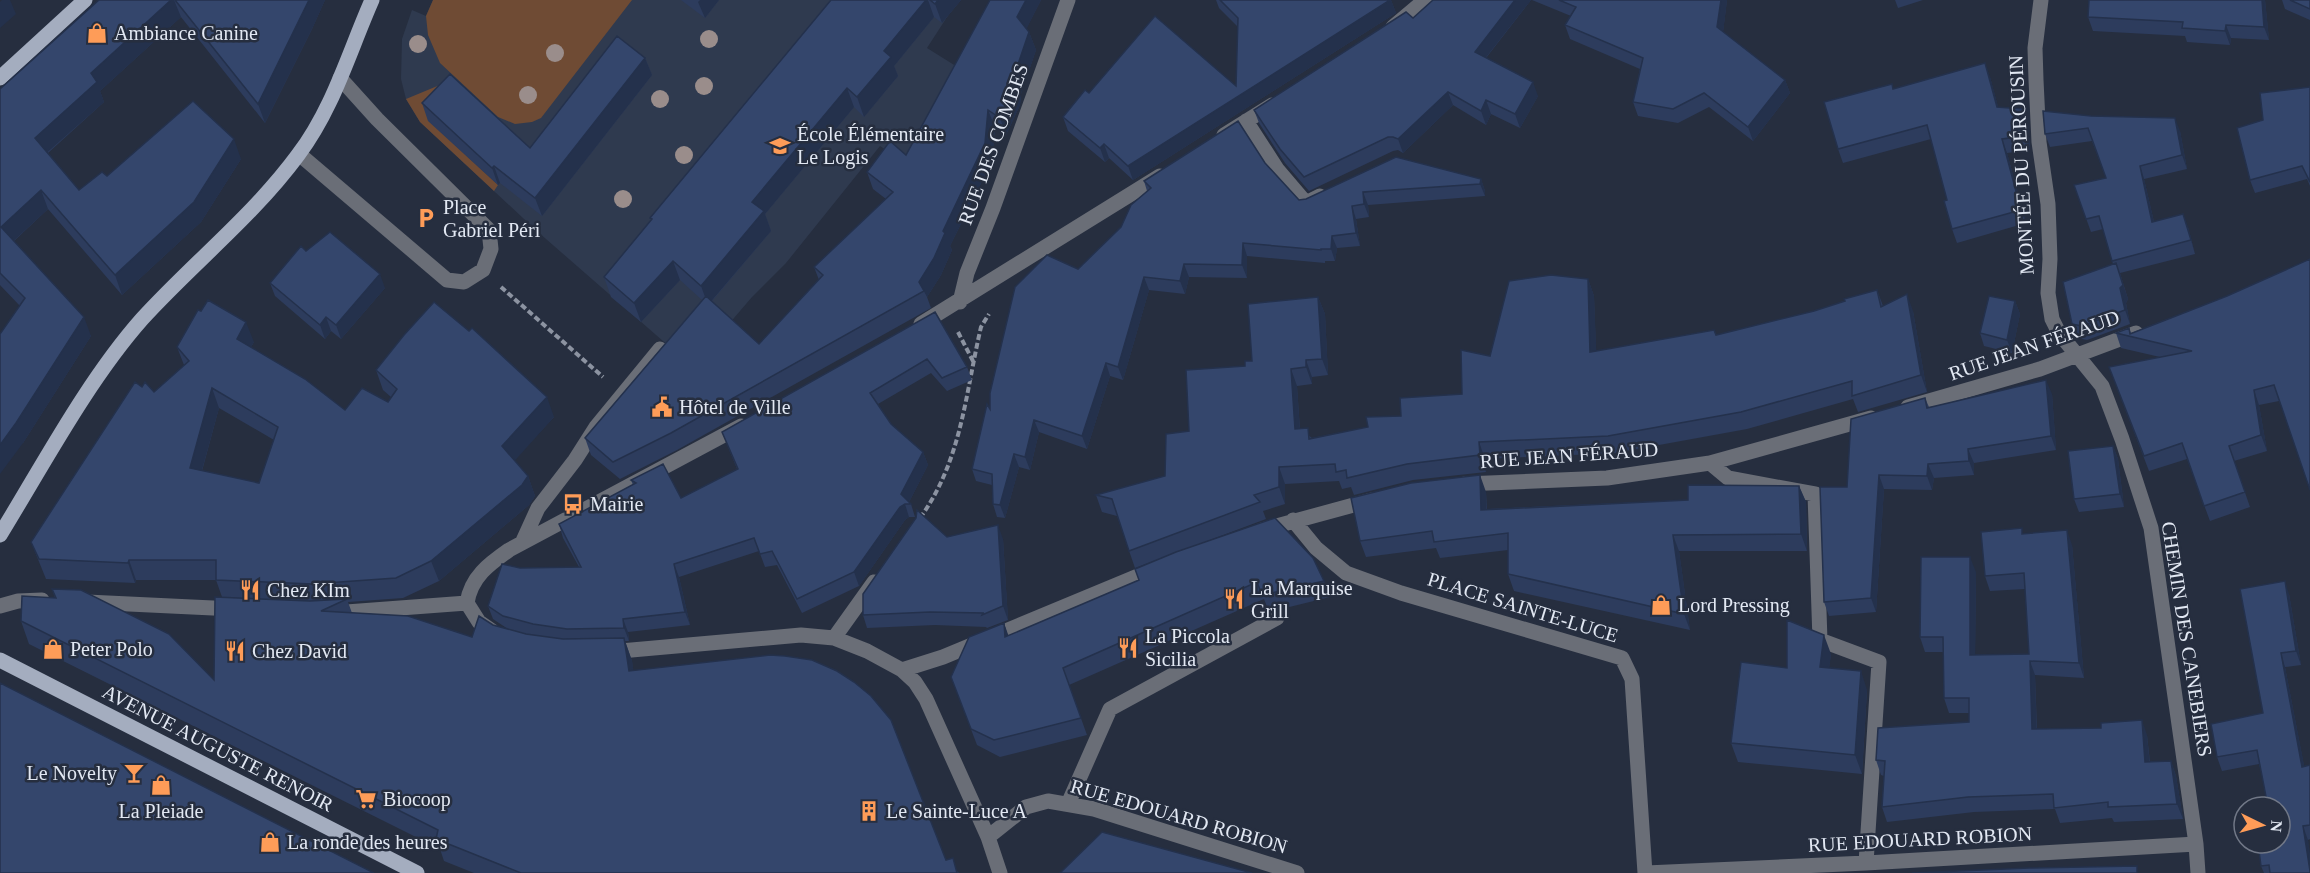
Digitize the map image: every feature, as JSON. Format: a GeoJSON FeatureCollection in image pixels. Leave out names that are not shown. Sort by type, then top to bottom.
{"type":"FeatureCollection","features":[{"type":"Feature","properties":{"kind":"main road"},"geometry":{"type":"LineString","coordinates":[[0,78],[85,0]]}},
{"type":"Feature","properties":{"kind":"main road"},"geometry":{"type":"LineString","coordinates":[[0,535],[100,374],[142,320],[261,202],[299,154],[317,127],[372,0]]}},
{"type":"Feature","properties":{"kind":"main road","name":"AVENUE AUGUSTE RENOIR"},"geometry":{"type":"LineString","coordinates":[[0,660],[417,873]]}},
{"type":"Feature","properties":{"kind":"street","name":"RUE DES COMBES"},"geometry":{"type":"LineString","coordinates":[[953,306],[993,208],[1068,0]]}},
{"type":"Feature","properties":{"kind":"street"},"geometry":{"type":"LineString","coordinates":[[1383,33],[1402,21],[1425,0]]}},
{"type":"Feature","properties":{"kind":"street","name":"MONTÉE DU PÉROUSIN"},"geometry":{"type":"LineString","coordinates":[[2041,0],[2035,48],[2038,141],[2049,225],[2048,293],[2052,319],[2059,333],[2077,355]]}},
{"type":"Feature","properties":{"kind":"street"},"geometry":{"type":"LineString","coordinates":[[299,154],[447,280],[464,282],[483,270],[491,249],[489,230],[377,119],[340,78]]}},
{"type":"Feature","properties":{"kind":"street"},"geometry":{"type":"LineString","coordinates":[[1207,146],[1285,96]]}},
{"type":"Feature","properties":{"kind":"street"},"geometry":{"type":"LineString","coordinates":[[1246,122],[1278,169],[1306,203],[1336,189]]}},
{"type":"Feature","properties":{"kind":"street"},"geometry":{"type":"LineString","coordinates":[[906,333],[953,306],[1177,165]]}},
{"type":"Feature","properties":{"kind":"street","name":"RUE JEAN FÉRAUD"},"geometry":{"type":"LineString","coordinates":[[1446,486],[1487,482],[1607,478],[1710,463],[2040,369],[2155,325]]}},
{"type":"Feature","properties":{"kind":"street"},"geometry":{"type":"LineString","coordinates":[[522,543],[538,508],[576,460],[596,427],[660,349]]}},
{"type":"Feature","properties":{"kind":"street","name":"CHEMIN DES CANEBIERS"},"geometry":{"type":"LineString","coordinates":[[2077,355],[2102,386],[2151,528],[2196,843],[2198,873]]}},
{"type":"Feature","properties":{"kind":"street"},"geometry":{"type":"LineString","coordinates":[[509,639],[479,622],[467,603],[468,594],[481,572],[492,561],[594,503],[682,459],[753,419]]}},
{"type":"Feature","properties":{"kind":"street"},"geometry":{"type":"LineString","coordinates":[[1710,463],[1728,478],[1815,494],[1820,640],[1879,662],[1866,864]]}},
{"type":"Feature","properties":{"kind":"street"},"geometry":{"type":"LineString","coordinates":[[1252,533],[1293,520],[1382,498]]}},
{"type":"Feature","properties":{"kind":"street","name":"PLACE SAINTE-LUCE"},"geometry":{"type":"LineString","coordinates":[[1293,520],[1316,548],[1346,573],[1401,593],[1622,658],[1632,679],[1645,873]]}},
{"type":"Feature","properties":{"kind":"street"},"geometry":{"type":"LineString","coordinates":[[902,670],[943,657],[1168,564]]}},
{"type":"Feature","properties":{"kind":"street"},"geometry":{"type":"LineString","coordinates":[[834,638],[883,568]]}},
{"type":"Feature","properties":{"kind":"street"},"geometry":{"type":"LineString","coordinates":[[0,606],[25,600],[247,610]]}},
{"type":"Feature","properties":{"kind":"street"},"geometry":{"type":"LineString","coordinates":[[319,614],[467,603]]}},
{"type":"Feature","properties":{"kind":"street"},"geometry":{"type":"LineString","coordinates":[[1068,804],[1110,709],[1277,618]]}},
{"type":"Feature","properties":{"kind":"street"},"geometry":{"type":"LineString","coordinates":[[593,652],[801,635],[834,638],[867,651],[902,670],[915,682],[926,699],[988,837],[1000,873]]}},
{"type":"Feature","properties":{"kind":"street","name":"RUE EDOUARD ROBION"},"geometry":{"type":"LineString","coordinates":[[988,837],[1026,807],[1048,801],[1094,809],[1297,873]]}},
{"type":"Feature","properties":{"kind":"street","name":"RUE EDOUARD ROBION"},"geometry":{"type":"LineString","coordinates":[[1645,873],[1866,864],[2196,843]]}},
{"type":"Feature","properties":{"kind":"path"},"geometry":{"type":"LineString","coordinates":[[512,297],[622,394]]}},
{"type":"Feature","properties":{"kind":"path"},"geometry":{"type":"LineString","coordinates":[[953,306],[974,363]]}},
{"type":"Feature","properties":{"kind":"path"},"geometry":{"type":"LineString","coordinates":[[917,521],[940,484],[958,440],[981,327],[991,310]]}},
{"type":"Feature","properties":{"kind":"shaded area"},"geometry":{"type":"Polygon","coordinates":[[[433,0],[958,0],[927,48],[959,68],[913,168],[880,146],[786,263],[752,297],[716,339],[679,355],[538,232],[420,122],[406,99],[401,79],[402,39],[412,10],[426,16],[433,0]]]}},
{"type":"Feature","properties":{"kind":"shaded area"},"geometry":{"type":"Polygon","coordinates":[[[433,0],[632,0],[541,118],[532,122],[515,124],[498,117],[440,63],[428,35],[426,16],[433,0]]]}},
{"type":"Feature","properties":{"kind":"shaded area"},"geometry":{"type":"Polygon","coordinates":[[[447,82],[429,121],[498,185],[494,191],[420,122],[406,99],[447,82]]]}},
{"type":"Feature","properties":{"kind":"building"},"geometry":{"type":"Polygon","coordinates":[[[99,0],[171,0],[91,73],[97,82],[35,138],[79,190],[102,172],[107,176],[193,101],[234,139],[194,202],[115,275],[41,190],[1,227],[84,317],[0,445],[0,334],[25,298],[0,273],[0,89],[99,0]]]}},
{"type":"Feature","properties":{"kind":"building"},"geometry":{"type":"Polygon","coordinates":[[[175,0],[309,0],[258,104],[175,0]]]}},
{"type":"Feature","properties":{"kind":"building"},"geometry":{"type":"Polygon","coordinates":[[[831,0],[926,0],[884,51],[891,57],[857,97],[847,88],[752,202],[764,211],[701,286],[673,261],[634,303],[604,277],[652,219],[650,218],[831,0]]]}},
{"type":"Feature","properties":{"kind":"building"},"geometry":{"type":"Polygon","coordinates":[[[990,0],[1026,0],[1017,17],[1029,32],[1014,76],[1014,87],[1000,118],[988,110],[985,143],[943,231],[945,233],[934,258],[919,282],[924,291],[671,433],[613,462],[585,438],[706,296],[759,344],[823,275],[814,267],[893,192],[867,172],[890,141],[906,155],[990,0]]]}},
{"type":"Feature","properties":{"kind":"building"},"geometry":{"type":"Polygon","coordinates":[[[1220,0],[1390,0],[1128,166],[1104,144],[1100,148],[1063,117],[1085,90],[1089,93],[1155,16],[1236,86],[1238,18],[1220,0]]]}},
{"type":"Feature","properties":{"kind":"building"},"geometry":{"type":"Polygon","coordinates":[[[1433,0],[1515,0],[1475,52],[1533,82],[1515,114],[1486,100],[1481,111],[1448,92],[1398,139],[1388,137],[1304,177],[1280,149],[1254,110],[1406,12],[1413,18],[1433,0]]]}},
{"type":"Feature","properties":{"kind":"building"},"geometry":{"type":"Polygon","coordinates":[[[1559,0],[1721,0],[1717,27],[1785,80],[1748,127],[1704,93],[1673,109],[1633,102],[1643,58],[1565,25],[1576,7],[1559,0]]]}},
{"type":"Feature","properties":{"kind":"building"},"geometry":{"type":"Polygon","coordinates":[[[2089,0],[2262,0],[2264,27],[2226,25],[2225,31],[2182,28],[2183,22],[2088,17],[2089,0]]]}},
{"type":"Feature","properties":{"kind":"building"},"geometry":{"type":"Polygon","coordinates":[[[2290,0],[2310,0],[2310,9],[2290,0]]]}},
{"type":"Feature","properties":{"kind":"building"},"geometry":{"type":"Polygon","coordinates":[[[617,36],[645,58],[535,198],[494,166],[492,168],[422,103],[450,74],[530,148],[617,36]]]}},
{"type":"Feature","properties":{"kind":"building"},"geometry":{"type":"Polygon","coordinates":[[[1985,63],[1997,107],[2023,109],[2025,136],[2002,139],[2021,210],[1952,229],[1944,201],[1947,200],[1927,125],[1838,149],[1824,102],[1892,84],[1893,89],[1985,63]]]}},
{"type":"Feature","properties":{"kind":"building"},"geometry":{"type":"Polygon","coordinates":[[[2310,87],[2310,182],[2302,166],[2250,180],[2237,128],[2263,120],[2260,93],[2310,87]]]}},
{"type":"Feature","properties":{"kind":"building"},"geometry":{"type":"Polygon","coordinates":[[[2043,111],[2091,116],[2175,118],[2182,155],[2140,166],[2152,222],[2183,214],[2191,240],[2112,261],[2099,216],[2086,219],[2074,185],[2106,178],[2088,128],[2045,134],[2043,111]]]}},
{"type":"Feature","properties":{"kind":"building"},"geometry":{"type":"Polygon","coordinates":[[[1238,121],[1265,163],[1299,200],[1306,199],[1396,157],[1481,179],[1480,184],[1363,192],[1364,204],[1352,206],[1356,233],[1332,236],[1331,249],[1243,243],[1242,265],[1184,264],[1180,281],[1144,277],[1118,367],[1106,363],[1082,436],[1034,420],[1025,457],[1014,454],[1000,505],[993,504],[992,474],[972,469],[987,404],[990,409],[990,393],[1015,287],[1047,255],[1078,269],[1121,227],[1131,205],[1151,188],[1144,181],[1238,121]]]}},
{"type":"Feature","properties":{"kind":"building"},"geometry":{"type":"Polygon","coordinates":[[[330,232],[380,274],[336,325],[326,317],[320,325],[270,283],[301,246],[306,251],[330,232]]]}},
{"type":"Feature","properties":{"kind":"building"},"geometry":{"type":"Polygon","coordinates":[[[2310,259],[2310,490],[2274,385],[2254,390],[2261,435],[2229,446],[2245,492],[2204,506],[2182,443],[2144,456],[2109,367],[2192,351],[2116,333],[2129,328],[2130,334],[2227,296],[2310,259]]]}},
{"type":"Feature","properties":{"kind":"building"},"geometry":{"type":"Polygon","coordinates":[[[2116,263],[2123,285],[2120,288],[2125,310],[2082,326],[2072,324],[2063,282],[2116,263]]]}},
{"type":"Feature","properties":{"kind":"building"},"geometry":{"type":"Polygon","coordinates":[[[1551,275],[1588,279],[1590,352],[1714,330],[1716,335],[1814,311],[1845,301],[1844,299],[1877,290],[1881,307],[1907,294],[1921,375],[1852,396],[1852,381],[1741,412],[1608,436],[1479,442],[1480,455],[1407,464],[1347,478],[1346,470],[1336,472],[1335,464],[1279,467],[1279,487],[1254,495],[1260,502],[1129,551],[1112,499],[1096,495],[1165,476],[1166,434],[1189,431],[1186,370],[1245,366],[1245,361],[1252,361],[1248,304],[1318,297],[1322,359],[1306,360],[1306,367],[1291,369],[1295,429],[1308,428],[1309,439],[1368,427],[1366,417],[1401,416],[1400,398],[1462,394],[1461,350],[1490,356],[1509,281],[1551,275]]]}},
{"type":"Feature","properties":{"kind":"building"},"geometry":{"type":"Polygon","coordinates":[[[1989,296],[2015,301],[2007,340],[1980,333],[1989,296]]]}},
{"type":"Feature","properties":{"kind":"building"},"geometry":{"type":"Polygon","coordinates":[[[208,300],[246,322],[237,339],[305,379],[345,410],[362,388],[388,402],[397,389],[376,370],[434,302],[469,331],[472,328],[547,397],[502,446],[528,476],[522,485],[431,561],[396,578],[312,584],[216,580],[216,560],[129,560],[128,563],[39,559],[31,542],[135,382],[142,387],[145,382],[154,392],[189,361],[177,347],[198,310],[201,311],[208,300]],[[212,388],[190,468],[259,483],[278,427],[212,388]]]}},
{"type":"Feature","properties":{"kind":"building"},"geometry":{"type":"Polygon","coordinates":[[[935,312],[967,367],[942,378],[927,359],[870,393],[891,424],[923,452],[901,494],[911,504],[900,507],[854,572],[797,599],[772,551],[760,554],[754,538],[674,564],[685,612],[623,619],[624,628],[567,629],[533,624],[503,616],[488,606],[502,564],[520,568],[581,567],[559,524],[636,483],[631,480],[663,464],[681,498],[738,469],[722,432],[935,312]]]}},
{"type":"Feature","properties":{"kind":"building"},"geometry":{"type":"Polygon","coordinates":[[[2046,380],[2051,436],[1968,449],[1969,461],[1928,464],[1927,476],[1879,475],[1871,598],[1824,602],[1820,487],[1847,487],[1851,419],[1925,398],[1927,408],[2046,380]]]}},
{"type":"Feature","properties":{"kind":"building"},"geometry":{"type":"Polygon","coordinates":[[[2113,446],[2120,494],[2074,499],[2068,451],[2113,446]]]}},
{"type":"Feature","properties":{"kind":"building"},"geometry":{"type":"Polygon","coordinates":[[[1480,475],[1481,510],[1688,500],[1688,485],[1799,486],[1801,534],[1673,535],[1684,614],[1508,574],[1508,533],[1434,542],[1432,531],[1360,541],[1351,498],[1411,483],[1480,475]]]}},
{"type":"Feature","properties":{"kind":"building"},"geometry":{"type":"Polygon","coordinates":[[[917,510],[947,537],[998,525],[1003,606],[982,615],[983,613],[930,612],[863,615],[863,594],[916,518],[917,510]]]}},
{"type":"Feature","properties":{"kind":"building"},"geometry":{"type":"Polygon","coordinates":[[[1275,518],[1313,558],[1324,581],[1262,595],[1257,582],[1063,668],[1081,718],[994,740],[971,729],[951,677],[969,637],[1004,623],[1005,637],[1139,580],[1135,569],[1176,552],[1275,518]]]}},
{"type":"Feature","properties":{"kind":"building"},"geometry":{"type":"Polygon","coordinates":[[[2022,528],[2022,534],[2067,530],[2079,663],[2030,661],[2032,729],[2101,728],[2101,723],[2142,720],[2145,762],[2171,761],[2177,804],[2108,807],[2108,802],[2054,808],[2053,794],[1968,797],[1882,807],[1885,761],[1876,760],[1878,728],[1969,722],[1969,698],[1944,698],[1943,637],[1920,637],[1921,557],[1970,557],[1970,655],[2029,654],[2024,573],[1985,576],[1981,532],[2022,528]]]}},
{"type":"Feature","properties":{"kind":"building"},"geometry":{"type":"Polygon","coordinates":[[[2285,581],[2296,651],[2281,653],[2302,767],[2310,765],[2310,825],[2303,826],[2310,873],[2270,873],[2269,865],[2261,866],[2260,855],[2292,855],[2292,795],[2266,795],[2257,750],[2217,757],[2211,724],[2263,713],[2240,589],[2285,581]]]}},
{"type":"Feature","properties":{"kind":"building"},"geometry":{"type":"Polygon","coordinates":[[[52,589],[81,590],[169,634],[214,680],[215,597],[310,601],[347,599],[321,611],[408,616],[472,637],[479,616],[493,625],[526,634],[563,639],[624,638],[629,671],[770,655],[812,660],[837,671],[854,682],[871,696],[891,720],[946,860],[953,858],[957,873],[521,873],[436,839],[438,830],[21,621],[22,596],[56,598],[52,589]]]}},
{"type":"Feature","properties":{"kind":"building"},"geometry":{"type":"Polygon","coordinates":[[[1787,620],[1824,635],[1820,667],[1861,671],[1855,755],[1731,743],[1741,662],[1787,668],[1787,620]]]}},
{"type":"Feature","properties":{"kind":"building"},"geometry":{"type":"Polygon","coordinates":[[[0,683],[374,873],[0,873],[0,683]]]}},
{"type":"Feature","properties":{"kind":"building"},"geometry":{"type":"Polygon","coordinates":[[[1102,832],[1252,873],[1060,873],[1102,832]]]}},
{"type":"Feature","properties":{"kind":"building"},"geometry":{"type":"Polygon","coordinates":[[[2137,866],[2137,873],[1912,873],[2029,868],[2137,866]]]}},
{"type":"Feature","properties":{"kind":"place","name":"Ambiance Canine"},"geometry":{"type":"Point","coordinates":[97,33]}},
{"type":"Feature","properties":{"kind":"place","name":"École Élémentaire Le Logis"},"geometry":{"type":"Point","coordinates":[780,146]}},
{"type":"Feature","properties":{"kind":"place","name":"Place Gabriel Péri"},"geometry":{"type":"Point","coordinates":[426,218]}},
{"type":"Feature","properties":{"kind":"place","name":"Hôtel de Ville"},"geometry":{"type":"Point","coordinates":[662,407]}},
{"type":"Feature","properties":{"kind":"place","name":"Mairie"},"geometry":{"type":"Point","coordinates":[573,504]}},
{"type":"Feature","properties":{"kind":"place","name":"Chez KIm"},"geometry":{"type":"Point","coordinates":[250,590]}},
{"type":"Feature","properties":{"kind":"place","name":"La Marquise Grill"},"geometry":{"type":"Point","coordinates":[1234,599]}},
{"type":"Feature","properties":{"kind":"place","name":"Lord Pressing"},"geometry":{"type":"Point","coordinates":[1661,605]}},
{"type":"Feature","properties":{"kind":"place","name":"La Piccola Sicilia"},"geometry":{"type":"Point","coordinates":[1128,648]}},
{"type":"Feature","properties":{"kind":"place","name":"Peter Polo"},"geometry":{"type":"Point","coordinates":[53,649]}},
{"type":"Feature","properties":{"kind":"place","name":"Chez David"},"geometry":{"type":"Point","coordinates":[235,651]}},
{"type":"Feature","properties":{"kind":"place","name":"Le Novelty"},"geometry":{"type":"Point","coordinates":[134,773]}},
{"type":"Feature","properties":{"kind":"place","name":"La Pleiade"},"geometry":{"type":"Point","coordinates":[161,785]}},
{"type":"Feature","properties":{"kind":"place","name":"Biocoop"},"geometry":{"type":"Point","coordinates":[366,799]}},
{"type":"Feature","properties":{"kind":"place","name":"Le Sainte-Luce A"},"geometry":{"type":"Point","coordinates":[869,811]}},
{"type":"Feature","properties":{"kind":"place","name":"La ronde des heures"},"geometry":{"type":"Point","coordinates":[270,842]}}]}
